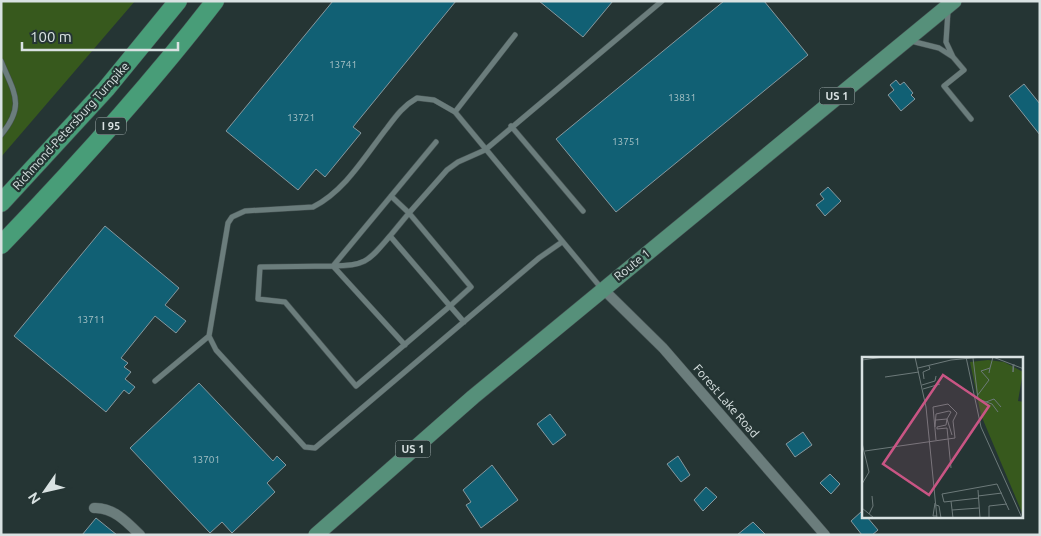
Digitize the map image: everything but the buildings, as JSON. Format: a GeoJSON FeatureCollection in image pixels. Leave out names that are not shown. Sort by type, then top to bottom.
{"type":"FeatureCollection","features":[{"type":"Feature","properties":{"kind":"highway","name":"Richmond-Petersburg Turnpike"},"geometry":{"type":"LineString","coordinates":[[1,203],[106,89],[178,1]]}},
{"type":"Feature","properties":{"kind":"highway","name":"I 95"},"geometry":{"type":"LineString","coordinates":[[1,244],[62,182],[134,100],[215,1]]}},
{"type":"Feature","properties":{"kind":"main road","name":"Route 1"},"geometry":{"type":"LineString","coordinates":[[316,535],[472,397],[951,3]]}},
{"type":"Feature","properties":{"kind":"street","name":"Forest Lake Road"},"geometry":{"type":"LineString","coordinates":[[603,289],[663,348],[825,535]]}},
{"type":"Feature","properties":{"kind":"street"},"geometry":{"type":"LineString","coordinates":[[94,508],[103,507],[113,512],[140,535]]}},
{"type":"Feature","properties":{"kind":"lane"},"geometry":{"type":"LineString","coordinates":[[391,196],[409,213],[471,287],[356,386],[285,302],[258,299],[260,266],[350,266],[368,260],[390,236],[409,213],[447,170],[458,162],[485,150],[511,126],[662,1]]}},
{"type":"Feature","properties":{"kind":"lane"},"geometry":{"type":"LineString","coordinates":[[951,3],[946,42],[954,58],[964,70],[944,86],[971,119]]}},
{"type":"Feature","properties":{"kind":"lane"},"geometry":{"type":"LineString","coordinates":[[455,112],[515,35]]}},
{"type":"Feature","properties":{"kind":"lane"},"geometry":{"type":"LineString","coordinates":[[906,40],[939,48],[954,58]]}},
{"type":"Feature","properties":{"kind":"lane"},"geometry":{"type":"LineString","coordinates":[[1,61],[17,99],[17,108],[11,123],[1,135]]}},
{"type":"Feature","properties":{"kind":"lane"},"geometry":{"type":"LineString","coordinates":[[562,242],[539,258],[318,446],[310,449],[305,447],[216,350],[209,336],[208,328],[228,223],[232,217],[245,211],[313,207],[333,195],[401,109],[416,98],[434,100],[455,112],[603,289]]}},
{"type":"Feature","properties":{"kind":"lane"},"geometry":{"type":"LineString","coordinates":[[511,126],[583,211]]}},
{"type":"Feature","properties":{"kind":"lane"},"geometry":{"type":"LineString","coordinates":[[333,266],[436,142]]}},
{"type":"Feature","properties":{"kind":"lane"},"geometry":{"type":"LineString","coordinates":[[390,236],[464,322]]}},
{"type":"Feature","properties":{"kind":"lane"},"geometry":{"type":"LineString","coordinates":[[333,266],[405,345]]}},
{"type":"Feature","properties":{"kind":"lane"},"geometry":{"type":"LineString","coordinates":[[155,381],[209,336]]}},
{"type":"Feature","properties":{"kind":"green space"},"geometry":{"type":"Polygon","coordinates":[[[1,1],[135,1],[1,157],[1,1]]]}}]}
